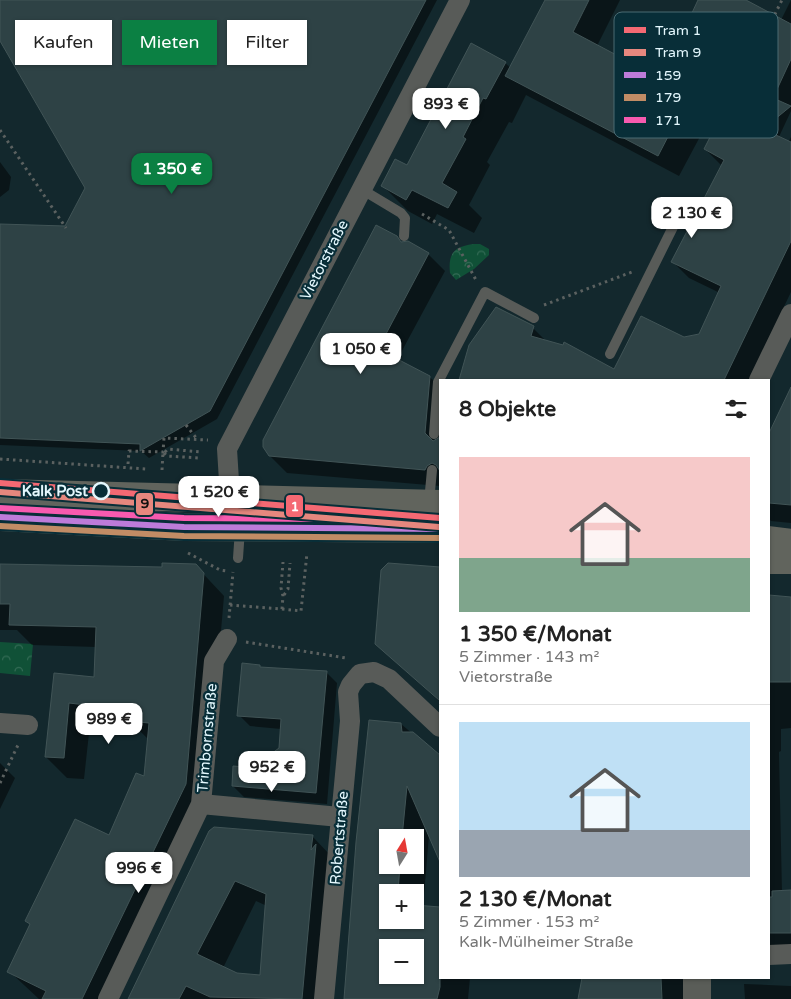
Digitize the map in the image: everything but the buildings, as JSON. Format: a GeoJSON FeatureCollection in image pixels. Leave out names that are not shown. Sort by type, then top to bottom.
{"type":"FeatureCollection","features":[{"type":"Feature","properties":{"kind":"main road"},"geometry":{"type":"LineString","coordinates":[[0,493],[435,503]]}},
{"type":"Feature","properties":{"kind":"main road"},"geometry":{"type":"LineString","coordinates":[[0,517],[240,528],[439,529]]}},
{"type":"Feature","properties":{"kind":"main road"},"geometry":{"type":"LineString","coordinates":[[770,540],[791,543]]}},
{"type":"Feature","properties":{"kind":"main road"},"geometry":{"type":"LineString","coordinates":[[770,560],[791,560]]}},
{"type":"Feature","properties":{"kind":"street","name":"Vietorstraße"},"geometry":{"type":"LineString","coordinates":[[240,528],[232,498],[227,449],[460,0]]}},
{"type":"Feature","properties":{"kind":"street"},"geometry":{"type":"LineString","coordinates":[[759,379],[791,314]]}},
{"type":"Feature","properties":{"kind":"street","name":"Trimbornstraße"},"geometry":{"type":"LineString","coordinates":[[108,999],[201,804],[214,661],[227,639]]}},
{"type":"Feature","properties":{"kind":"street"},"geometry":{"type":"LineString","coordinates":[[354,679],[367,672],[381,673],[439,726]]}},
{"type":"Feature","properties":{"kind":"street","name":"Robertstraße"},"geometry":{"type":"LineString","coordinates":[[324,999],[350,721],[348,692],[354,679]]}},
{"type":"Feature","properties":{"kind":"street"},"geometry":{"type":"LineString","coordinates":[[0,723],[28,725]]}},
{"type":"Feature","properties":{"kind":"street"},"geometry":{"type":"LineString","coordinates":[[201,804],[340,817]]}},
{"type":"Feature","properties":{"kind":"street"},"geometry":{"type":"LineString","coordinates":[[770,955],[791,954]]}},
{"type":"Feature","properties":{"kind":"street"},"geometry":{"type":"LineString","coordinates":[[697,979],[697,999]]}},
{"type":"Feature","properties":{"kind":"lane"},"geometry":{"type":"LineString","coordinates":[[361,189],[402,213],[405,218],[404,236]]}},
{"type":"Feature","properties":{"kind":"lane"},"geometry":{"type":"LineString","coordinates":[[610,354],[675,223]]}},
{"type":"Feature","properties":{"kind":"lane"},"geometry":{"type":"LineString","coordinates":[[440,379],[485,292],[534,318]]}},
{"type":"Feature","properties":{"kind":"lane"},"geometry":{"type":"LineString","coordinates":[[434,434],[439,380]]}},
{"type":"Feature","properties":{"kind":"lane"},"geometry":{"type":"LineString","coordinates":[[432,470],[435,503]]}},
{"type":"Feature","properties":{"kind":"lane"},"geometry":{"type":"LineString","coordinates":[[238,558],[240,528]]}},
{"type":"Feature","properties":{"kind":"path"},"geometry":{"type":"LineString","coordinates":[[776,12],[782,0]]}},
{"type":"Feature","properties":{"kind":"path"},"geometry":{"type":"LineString","coordinates":[[0,130],[66,228]]}},
{"type":"Feature","properties":{"kind":"path"},"geometry":{"type":"LineString","coordinates":[[418,212],[449,230],[485,292]]}},
{"type":"Feature","properties":{"kind":"path"},"geometry":{"type":"LineString","coordinates":[[534,318],[538,307],[632,272],[652,270]]}},
{"type":"Feature","properties":{"kind":"path"},"geometry":{"type":"LineString","coordinates":[[186,424],[197,439]]}},
{"type":"Feature","properties":{"kind":"path"},"geometry":{"type":"LineString","coordinates":[[162,470],[164,438],[231,442]]}},
{"type":"Feature","properties":{"kind":"path"},"geometry":{"type":"LineString","coordinates":[[128,464],[129,452],[164,452],[168,449],[201,452]]}},
{"type":"Feature","properties":{"kind":"path"},"geometry":{"type":"LineString","coordinates":[[164,452],[168,456],[199,458]]}},
{"type":"Feature","properties":{"kind":"path"},"geometry":{"type":"LineString","coordinates":[[0,459],[169,472]]}},
{"type":"Feature","properties":{"kind":"path"},"geometry":{"type":"LineString","coordinates":[[230,605],[301,610],[307,550]]}},
{"type":"Feature","properties":{"kind":"path"},"geometry":{"type":"LineString","coordinates":[[184,552],[220,570],[233,572],[227,639],[351,659],[355,669],[354,679]]}},
{"type":"Feature","properties":{"kind":"path"},"geometry":{"type":"LineString","coordinates":[[282,609],[283,562]]}},
{"type":"Feature","properties":{"kind":"path"},"geometry":{"type":"LineString","coordinates":[[283,596],[288,589],[290,563]]}},
{"type":"Feature","properties":{"kind":"path"},"geometry":{"type":"LineString","coordinates":[[0,783],[8,767]]}},
{"type":"Feature","properties":{"kind":"green space"},"geometry":{"type":"Polygon","coordinates":[[[480,244],[489,249],[489,255],[474,269],[456,280],[450,273],[451,256],[457,249],[480,244]]]}},
{"type":"Feature","properties":{"kind":"green space"},"geometry":{"type":"Polygon","coordinates":[[[0,642],[33,644],[30,676],[0,673],[0,642]]]}},
{"type":"Feature","properties":{"kind":"tram line","name":"1"},"geometry":{"type":"LineString","coordinates":[[0,483],[439,518]]}},
{"type":"Feature","properties":{"kind":"tram line","name":"9"},"geometry":{"type":"LineString","coordinates":[[0,492],[439,527]]}},
{"type":"Feature","properties":{"kind":"transit line","name":"171"},"geometry":{"type":"LineString","coordinates":[[0,508],[184,518],[439,520]]}},
{"type":"Feature","properties":{"kind":"transit line","name":"159"},"geometry":{"type":"LineString","coordinates":[[0,517],[184,527],[439,529]]}},
{"type":"Feature","properties":{"kind":"transit line","name":"179"},"geometry":{"type":"LineString","coordinates":[[0,526],[184,536],[439,538]]}},
{"type":"Feature","properties":{"kind":"place","name":"Kalk Post"},"geometry":{"type":"Point","coordinates":[101,491]}}]}
